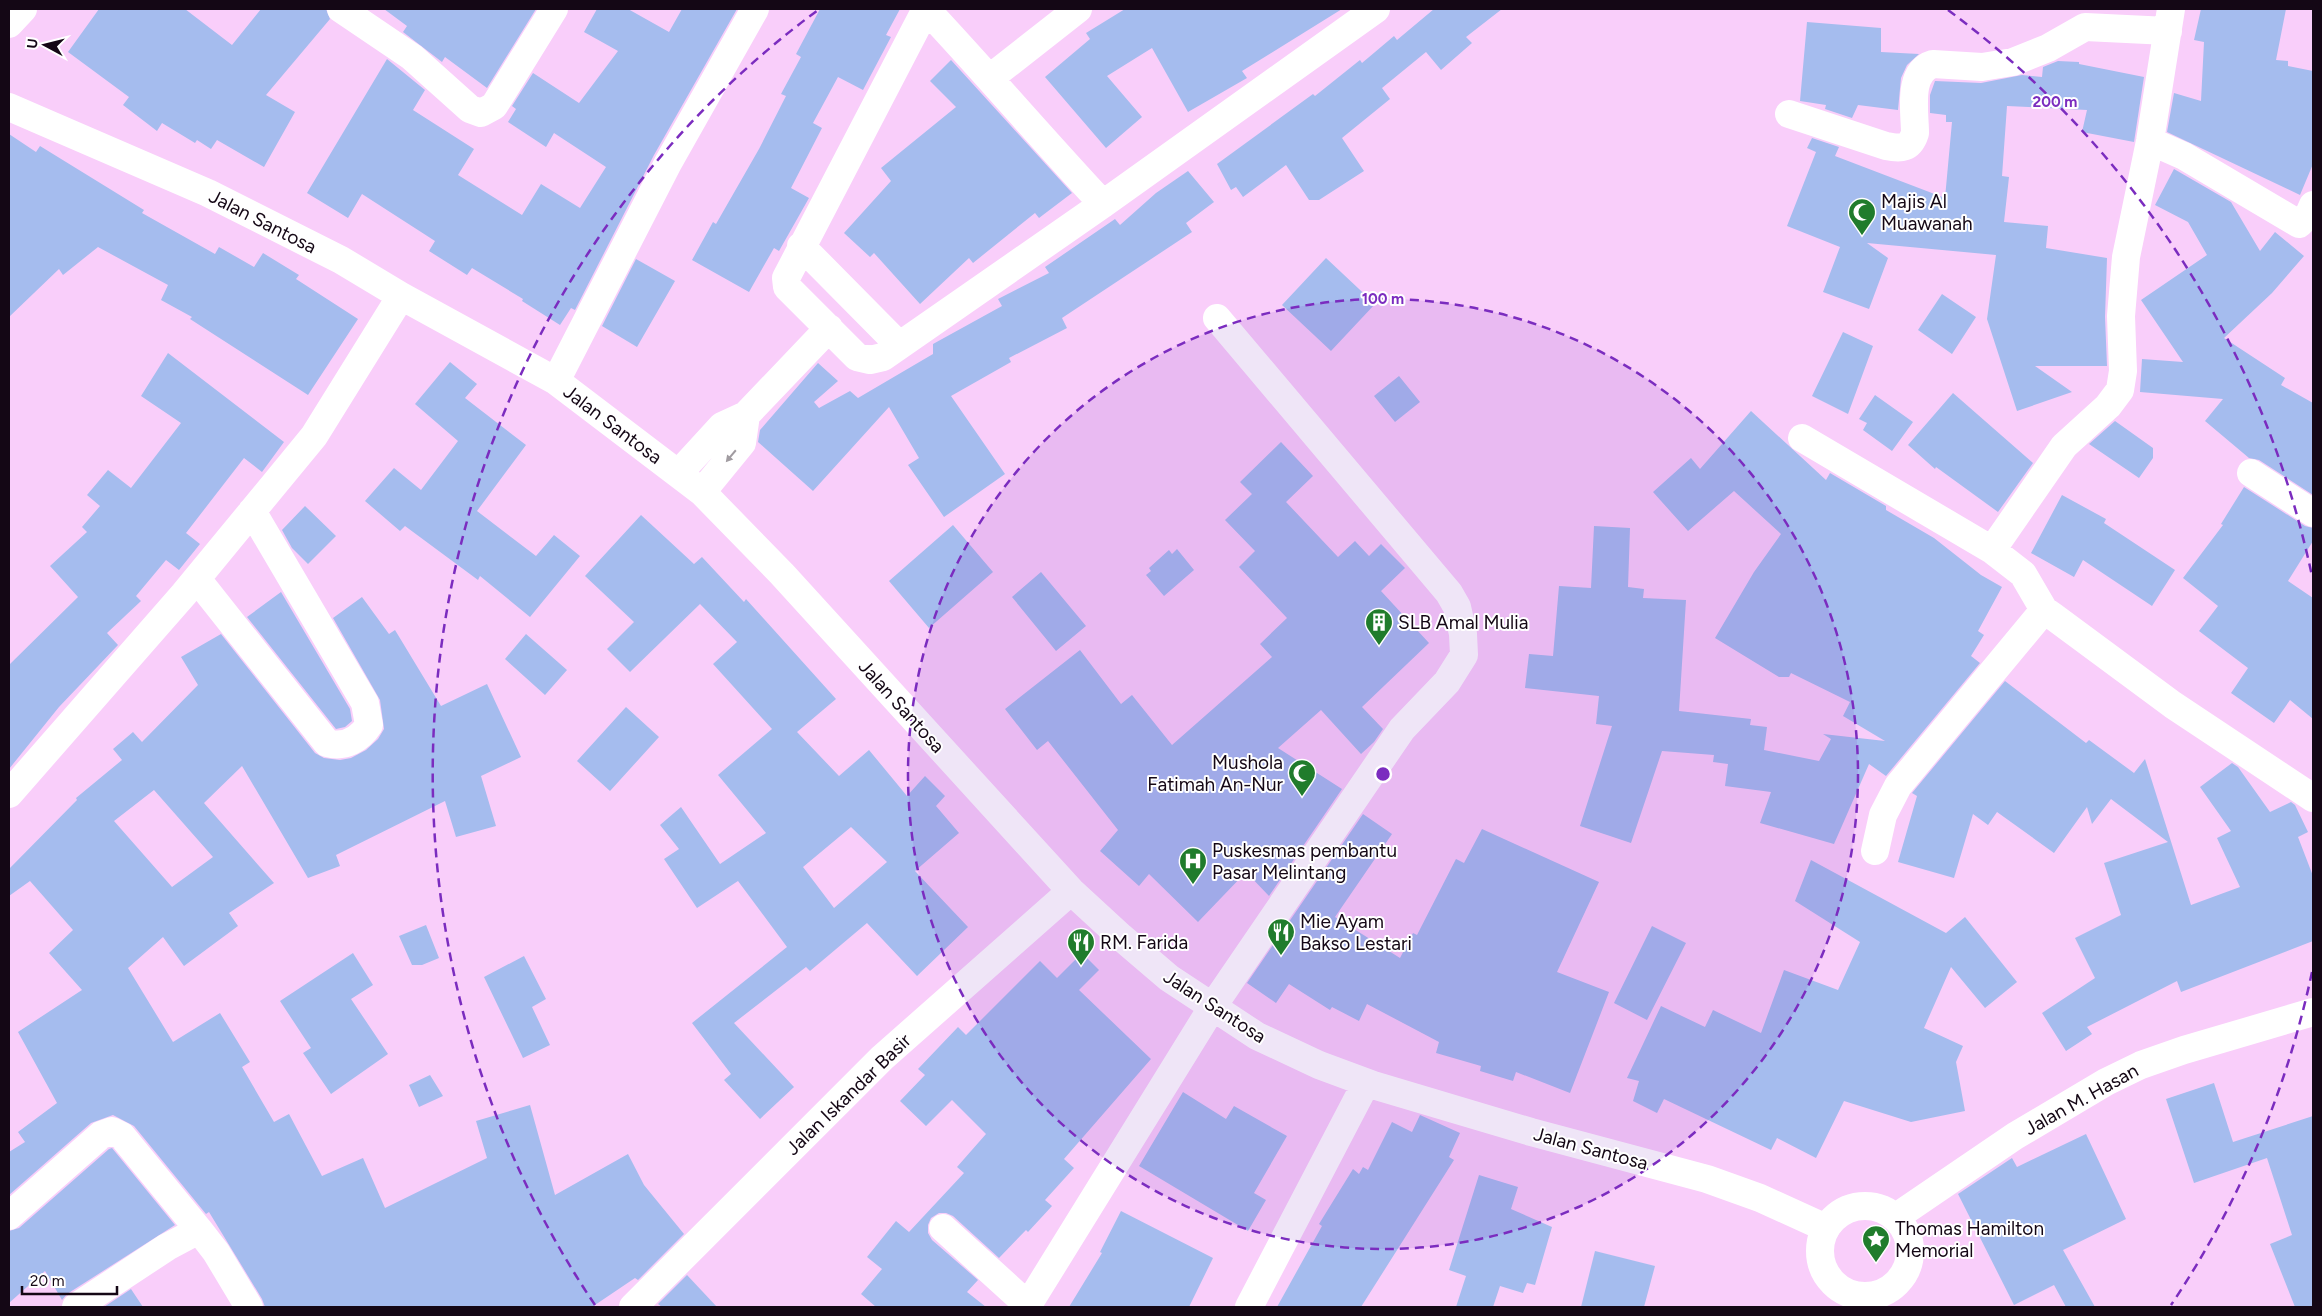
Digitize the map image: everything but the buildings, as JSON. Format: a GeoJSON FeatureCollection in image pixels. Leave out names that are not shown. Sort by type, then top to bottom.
{"type":"FeatureCollection","features":[{"type":"Feature","properties":{"kind":"street"},"geometry":{"type":"LineString","coordinates":[[9,24],[23,9]]}},
{"type":"Feature","properties":{"kind":"street"},"geometry":{"type":"LineString","coordinates":[[341,9],[412,57],[470,109],[481,113],[494,106],[554,9]]}},
{"type":"Feature","properties":{"kind":"street"},"geometry":{"type":"LineString","coordinates":[[556,381],[668,163],[755,9]]}},
{"type":"Feature","properties":{"kind":"street"},"geometry":{"type":"LineString","coordinates":[[1103,204],[1042,140],[990,78],[926,9],[801,246],[786,278],[787,287],[861,359],[878,359],[1103,204],[1376,9]]}},
{"type":"Feature","properties":{"kind":"street"},"geometry":{"type":"LineString","coordinates":[[990,78],[1078,9]]}},
{"type":"Feature","properties":{"kind":"street"},"geometry":{"type":"LineString","coordinates":[[1789,114],[1886,146],[1902,148],[1913,141],[1915,134],[1916,79],[1927,66],[1933,64],[1982,67],[2013,62],[2048,48],[2085,18],[2169,20],[2150,141],[2126,257],[2121,316],[2123,371],[2120,390],[2108,406],[2064,446],[1992,550]]}},
{"type":"Feature","properties":{"kind":"street","name":"Jalan Santosa"},"geometry":{"type":"LineString","coordinates":[[9,107],[208,193],[341,260],[401,296],[556,381],[702,492],[782,574],[1071,891],[1169,978],[1257,1036],[1319,1065],[1366,1083],[1531,1132],[1707,1179],[1760,1198],[1826,1228]]}},
{"type":"Feature","properties":{"kind":"street"},"geometry":{"type":"LineString","coordinates":[[2150,141],[2184,156],[2299,224],[2309,214],[2313,205]]}},
{"type":"Feature","properties":{"kind":"street"},"geometry":{"type":"LineString","coordinates":[[801,246],[899,345]]}},
{"type":"Feature","properties":{"kind":"street"},"geometry":{"type":"LineString","coordinates":[[9,794],[197,579],[314,436],[401,296]]}},
{"type":"Feature","properties":{"kind":"street"},"geometry":{"type":"LineString","coordinates":[[943,1228],[1029,1306],[1213,1006],[1402,729],[1447,682],[1464,656],[1463,634],[1457,607],[1449,592],[1217,318]]}},
{"type":"Feature","properties":{"kind":"street"},"geometry":{"type":"LineString","coordinates":[[678,474],[722,426],[746,415],[829,328]]}},
{"type":"Feature","properties":{"kind":"street"},"geometry":{"type":"LineString","coordinates":[[702,492],[742,443],[746,415]]}},
{"type":"Feature","properties":{"kind":"street"},"geometry":{"type":"LineString","coordinates":[[1802,438],[1992,550],[2023,574],[2044,610],[2173,705],[2313,798]]}},
{"type":"Feature","properties":{"kind":"street"},"geometry":{"type":"LineString","coordinates":[[2251,473],[2313,513]]}},
{"type":"Feature","properties":{"kind":"street"},"geometry":{"type":"LineString","coordinates":[[197,579],[327,743],[336,746],[361,737],[369,725],[365,703],[252,511]]}},
{"type":"Feature","properties":{"kind":"street"},"geometry":{"type":"LineString","coordinates":[[1875,850],[1883,815],[1898,786],[2044,610]]}},
{"type":"Feature","properties":{"kind":"street","name":"Jalan Iskandar Basir"},"geometry":{"type":"LineString","coordinates":[[641,1304],[882,1058],[1071,891]]}},
{"type":"Feature","properties":{"kind":"street","name":"Jalan M. Hasan"},"geometry":{"type":"LineString","coordinates":[[1896,1217],[2015,1136],[2106,1082],[2141,1065],[2184,1050],[2313,1012]]}},
{"type":"Feature","properties":{"kind":"street"},"geometry":{"type":"LineString","coordinates":[[1248,1307],[1366,1083]]}},
{"type":"Feature","properties":{"kind":"street"},"geometry":{"type":"LineString","coordinates":[[9,1216],[101,1135],[112,1131],[122,1136],[199,1230],[216,1252],[248,1307]]}},
{"type":"Feature","properties":{"kind":"street"},"geometry":{"type":"LineString","coordinates":[[1858,1206],[1878,1208],[1896,1217],[1908,1235],[1910,1257],[1902,1278],[1886,1292],[1843,1300],[1822,1264],[1820,1246],[1826,1228],[1840,1214],[1858,1206]]}},
{"type":"Feature","properties":{"kind":"street"},"geometry":{"type":"LineString","coordinates":[[76,1307],[167,1247],[199,1230]]}},
{"type":"Feature","properties":{"kind":"place","name":"Majis Al Muawanah"},"geometry":{"type":"Point","coordinates":[1862,236]}},
{"type":"Feature","properties":{"kind":"place","name":"SLB Amal Mulia"},"geometry":{"type":"Point","coordinates":[1379,646]}},
{"type":"Feature","properties":{"kind":"place","name":"Mushola Fatimah An-Nur"},"geometry":{"type":"Point","coordinates":[1302,797]}},
{"type":"Feature","properties":{"kind":"place","name":"Puskesmas pembantu Pasar Melintang"},"geometry":{"type":"Point","coordinates":[1193,885]}},
{"type":"Feature","properties":{"kind":"place","name":"Mie Ayam Bakso Lestari"},"geometry":{"type":"Point","coordinates":[1281,956]}},
{"type":"Feature","properties":{"kind":"place","name":"RM. Farida"},"geometry":{"type":"Point","coordinates":[1081,966]}},
{"type":"Feature","properties":{"kind":"place","name":"Thomas Hamilton Memorial"},"geometry":{"type":"Point","coordinates":[1876,1263]}}]}
